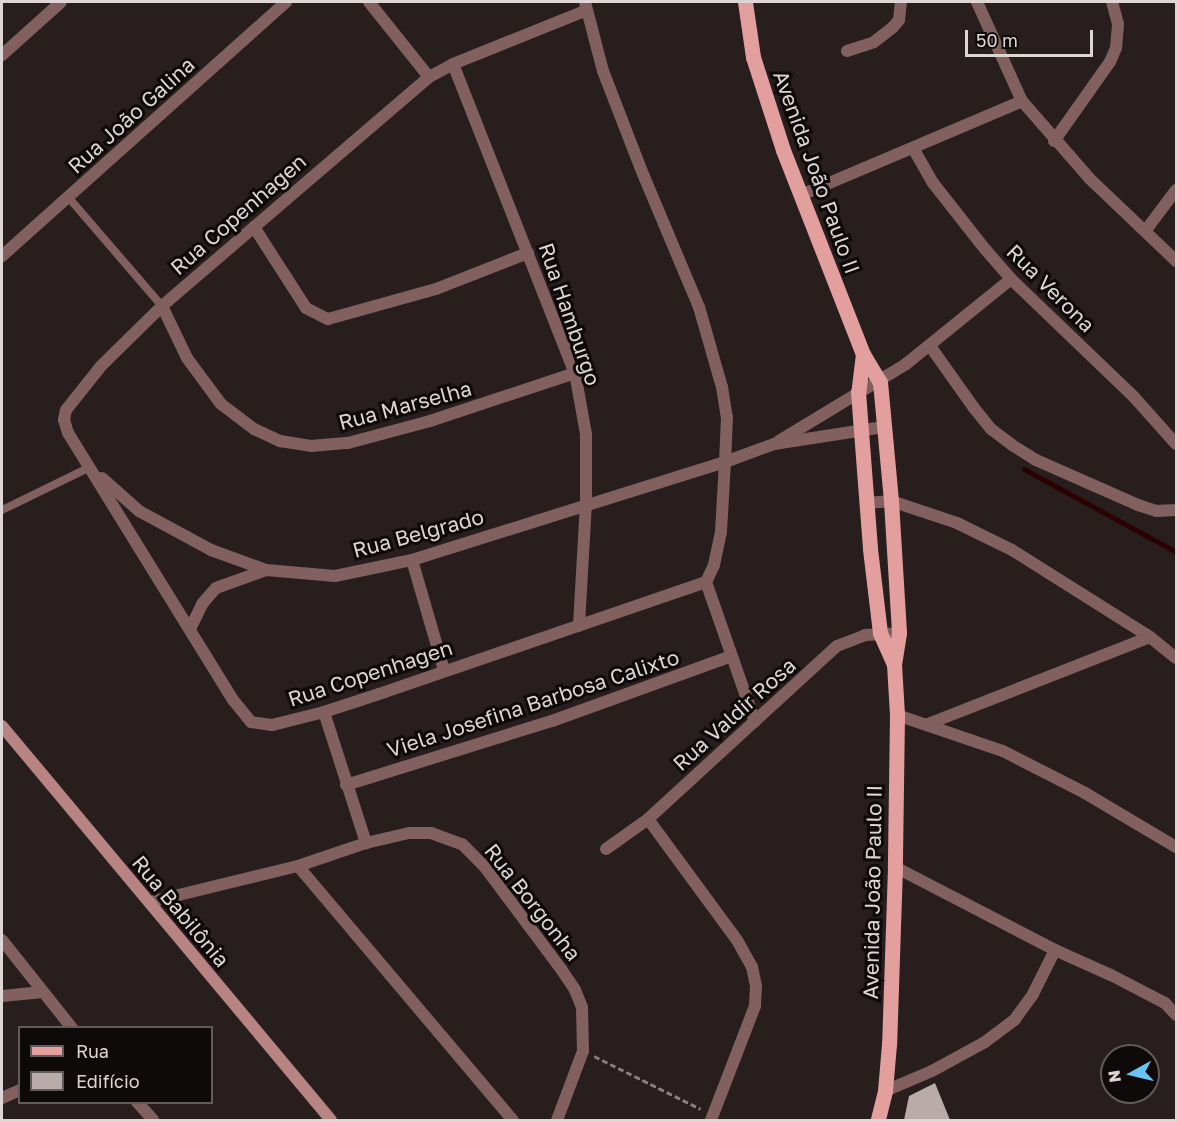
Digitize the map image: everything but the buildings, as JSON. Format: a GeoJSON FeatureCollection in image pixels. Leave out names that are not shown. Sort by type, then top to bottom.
{"type":"FeatureCollection","features":[{"type":"Feature","properties":{"kind":"main road","name":"Avenida João Paulo II"},"geometry":{"type":"LineString","coordinates":[[745,2],[753,57],[783,150],[863,354],[880,382],[891,501],[899,633],[894,664],[897,715],[895,867],[885,1091],[878,1120]]}},
{"type":"Feature","properties":{"kind":"main road","name":"Avenida João Paulo II"},"geometry":{"type":"LineString","coordinates":[[863,354],[858,392],[880,633],[894,664]]}},
{"type":"Feature","properties":{"kind":"street"},"geometry":{"type":"LineString","coordinates":[[2,55],[61,2]]}},
{"type":"Feature","properties":{"kind":"street","name":"Rua João Galina"},"geometry":{"type":"LineString","coordinates":[[2,256],[286,2]]}},
{"type":"Feature","properties":{"kind":"street"},"geometry":{"type":"LineString","coordinates":[[369,2],[429,77]]}},
{"type":"Feature","properties":{"kind":"street"},"geometry":{"type":"LineString","coordinates":[[847,51],[874,42],[893,27],[899,20],[901,2]]}},
{"type":"Feature","properties":{"kind":"street"},"geometry":{"type":"LineString","coordinates":[[977,2],[1022,101],[1054,141],[1176,261]]}},
{"type":"Feature","properties":{"kind":"street"},"geometry":{"type":"LineString","coordinates":[[1054,141],[1110,62],[1116,48],[1118,24],[1112,2]]}},
{"type":"Feature","properties":{"kind":"street","name":"Rua Copenhagen"},"geometry":{"type":"LineString","coordinates":[[586,6],[607,81],[699,307],[714,355],[727,417],[721,532],[714,565],[706,582],[579,626],[324,712],[272,725],[251,722],[233,700],[68,433],[64,420],[66,410],[100,366],[162,306],[429,77],[453,64],[586,6]]}},
{"type":"Feature","properties":{"kind":"street","name":"Rua Hamburgo"},"geometry":{"type":"LineString","coordinates":[[453,64],[575,373],[586,434],[586,503],[579,626]]}},
{"type":"Feature","properties":{"kind":"street"},"geometry":{"type":"LineString","coordinates":[[801,195],[1022,101]]}},
{"type":"Feature","properties":{"kind":"street","name":"Rua Verona"},"geometry":{"type":"LineString","coordinates":[[913,148],[956,216],[1011,279],[1127,390],[1176,444]]}},
{"type":"Feature","properties":{"kind":"street"},"geometry":{"type":"LineString","coordinates":[[1146,230],[1176,190]]}},
{"type":"Feature","properties":{"kind":"street"},"geometry":{"type":"LineString","coordinates":[[254,226],[306,308],[328,319],[436,289],[528,253]]}},
{"type":"Feature","properties":{"kind":"street","name":"Rua Belgrado"},"geometry":{"type":"LineString","coordinates":[[774,444],[858,392],[880,382],[930,346],[1011,279]]}},
{"type":"Feature","properties":{"kind":"street","name":"Rua Marselha"},"geometry":{"type":"LineString","coordinates":[[162,306],[187,358],[221,404],[255,429],[280,441],[311,446],[348,443],[430,421],[575,373]]}},
{"type":"Feature","properties":{"kind":"street"},"geometry":{"type":"LineString","coordinates":[[930,346],[991,429],[1012,446],[1036,460],[1138,505],[1156,511],[1176,510]]}},
{"type":"Feature","properties":{"kind":"street","name":"Rua Belgrado"},"geometry":{"type":"LineString","coordinates":[[90,467],[139,511],[211,550],[266,570],[335,576],[412,560],[586,503],[725,462],[774,444],[884,427]]}},
{"type":"Feature","properties":{"kind":"street"},"geometry":{"type":"LineString","coordinates":[[868,503],[891,501],[957,523],[1012,550],[1150,638],[1176,658]]}},
{"type":"Feature","properties":{"kind":"street"},"geometry":{"type":"LineString","coordinates":[[412,560],[444,670]]}},
{"type":"Feature","properties":{"kind":"street"},"geometry":{"type":"LineString","coordinates":[[190,629],[202,603],[216,588],[266,570]]}},
{"type":"Feature","properties":{"kind":"street"},"geometry":{"type":"LineString","coordinates":[[706,582],[755,722]]}},
{"type":"Feature","properties":{"kind":"street","name":"Rua Valdir Rosa"},"geometry":{"type":"LineString","coordinates":[[606,849],[648,819],[837,646],[848,640],[880,633],[899,633]]}},
{"type":"Feature","properties":{"kind":"street"},"geometry":{"type":"LineString","coordinates":[[928,724],[1150,638]]}},
{"type":"Feature","properties":{"kind":"street","name":"Viela Josefina Barbosa Calixto"},"geometry":{"type":"LineString","coordinates":[[346,785],[552,721],[732,656]]}},
{"type":"Feature","properties":{"kind":"street"},"geometry":{"type":"LineString","coordinates":[[324,712],[366,843]]}},
{"type":"Feature","properties":{"kind":"street"},"geometry":{"type":"LineString","coordinates":[[897,715],[1003,751],[1085,793],[1176,847]]}},
{"type":"Feature","properties":{"kind":"street","name":"Rua Babilônia"},"geometry":{"type":"LineString","coordinates":[[2,726],[85,829],[150,902],[331,1120]]}},
{"type":"Feature","properties":{"kind":"street"},"geometry":{"type":"LineString","coordinates":[[648,819],[737,940],[752,967],[756,986],[755,1006],[713,1118]]}},
{"type":"Feature","properties":{"kind":"street","name":"Rua Borgonha"},"geometry":{"type":"LineString","coordinates":[[150,902],[298,866],[366,843],[409,833],[431,833],[462,844],[477,858],[575,990],[582,1007],[583,1051],[557,1120]]}},
{"type":"Feature","properties":{"kind":"street"},"geometry":{"type":"LineString","coordinates":[[298,866],[513,1120]]}},
{"type":"Feature","properties":{"kind":"street"},"geometry":{"type":"LineString","coordinates":[[895,867],[1054,950],[1129,984],[1165,1003],[1176,1015]]}},
{"type":"Feature","properties":{"kind":"street"},"geometry":{"type":"LineString","coordinates":[[2,940],[70,1026]]}},
{"type":"Feature","properties":{"kind":"street"},"geometry":{"type":"LineString","coordinates":[[885,1091],[932,1071],[985,1042],[1015,1019],[1033,994],[1054,950]]}},
{"type":"Feature","properties":{"kind":"street"},"geometry":{"type":"LineString","coordinates":[[2,996],[43,992]]}},
{"type":"Feature","properties":{"kind":"street"},"geometry":{"type":"LineString","coordinates":[[2,1098],[18,1091]]}},
{"type":"Feature","properties":{"kind":"street"},"geometry":{"type":"LineString","coordinates":[[139,1104],[153,1120]]}},
{"type":"Feature","properties":{"kind":"lane","name":"Rua Marselha"},"geometry":{"type":"LineString","coordinates":[[69,198],[162,306]]}},
{"type":"Feature","properties":{"kind":"lane"},"geometry":{"type":"LineString","coordinates":[[2,510],[90,467]]}},
{"type":"Feature","properties":{"kind":"path"},"geometry":{"type":"LineString","coordinates":[[583,1051],[713,1118]]}},
{"type":"Feature","properties":{"kind":"waterway"},"geometry":{"type":"LineString","coordinates":[[1024,469],[1176,552]]}}]}
